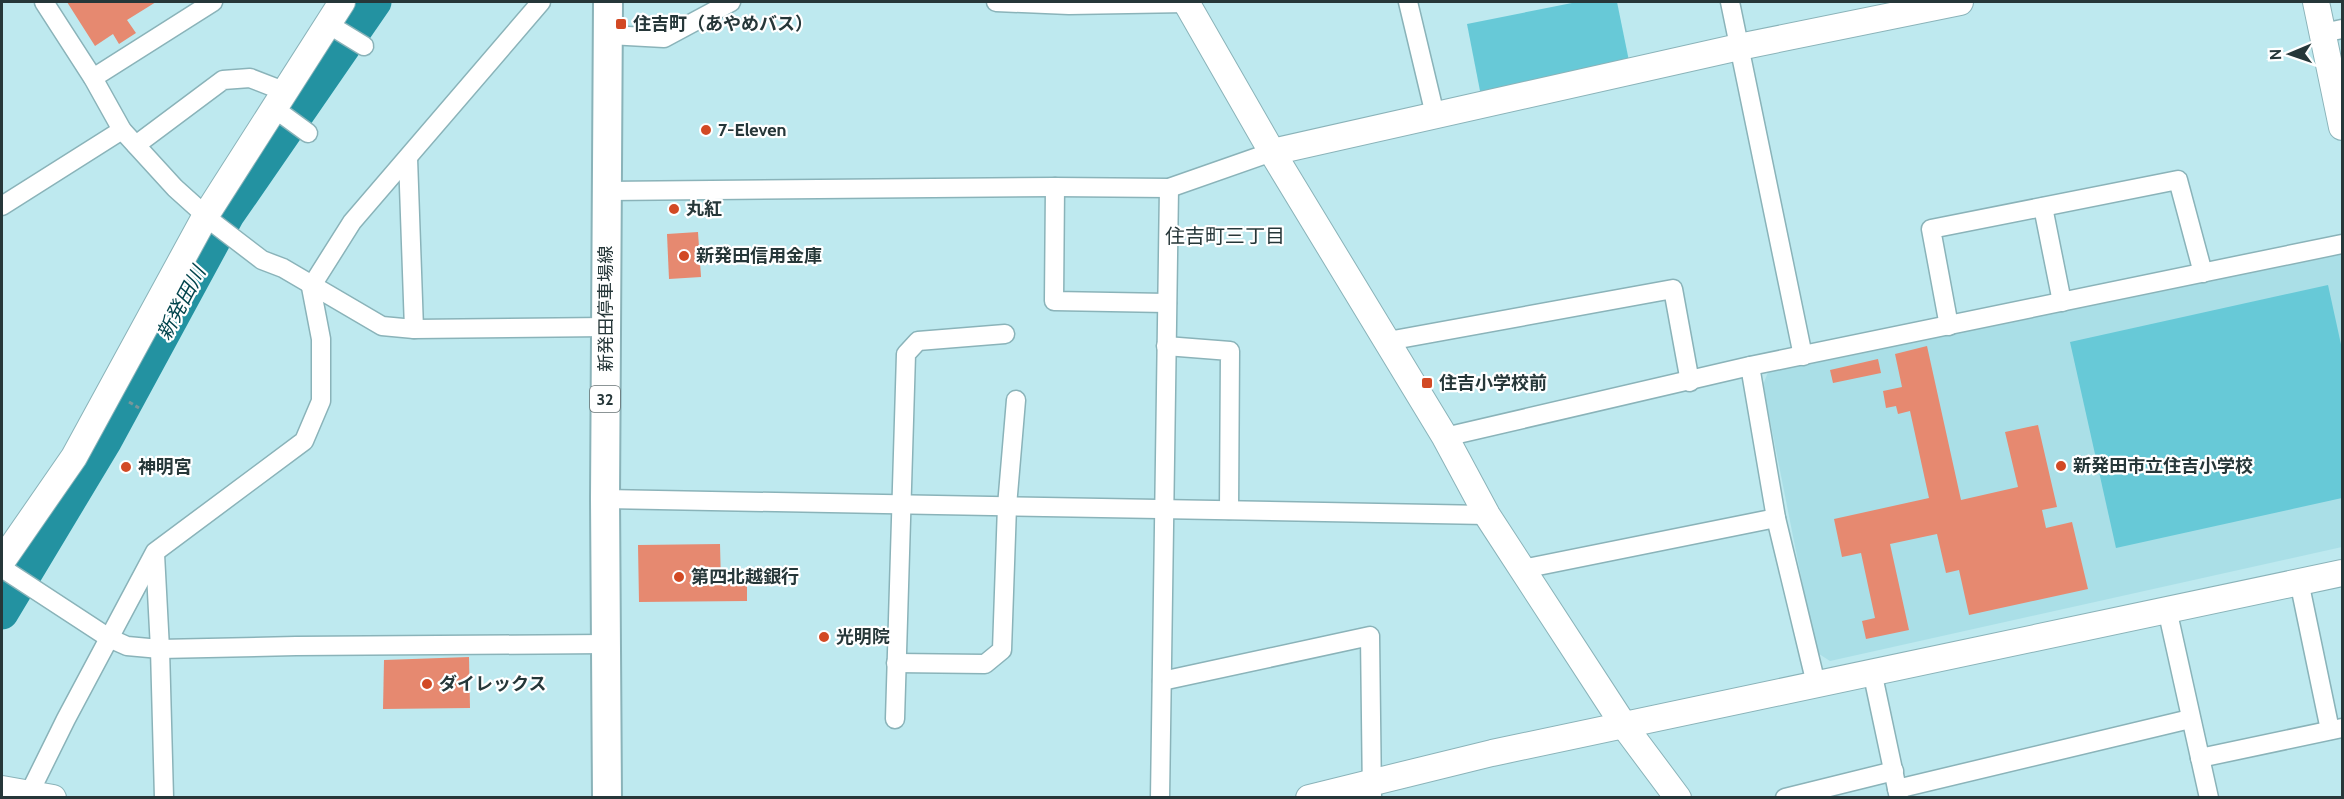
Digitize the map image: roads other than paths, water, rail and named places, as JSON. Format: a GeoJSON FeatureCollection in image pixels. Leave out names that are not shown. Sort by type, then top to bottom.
{"type":"FeatureCollection","features":[{"type":"Feature","properties":{"kind":"main road","name":"新発田停車場線"},"geometry":{"type":"LineString","coordinates":[[607,798],[605,499],[608,2]]}},
{"type":"Feature","properties":{"kind":"street"},"geometry":{"type":"LineString","coordinates":[[44,2],[93,78],[122,130],[175,188],[210,220],[262,260],[283,268],[311,287],[382,327],[414,329],[606,327]]}},
{"type":"Feature","properties":{"kind":"street"},"geometry":{"type":"LineString","coordinates":[[93,78],[213,2]]}},
{"type":"Feature","properties":{"kind":"street"},"geometry":{"type":"LineString","coordinates":[[342,2],[336,29],[283,106],[210,220],[74,457],[3,567],[32,589],[109,638],[127,646],[160,649],[606,644]]}},
{"type":"Feature","properties":{"kind":"street"},"geometry":{"type":"LineString","coordinates":[[2,789],[36,796],[109,638],[155,552],[304,441],[321,400],[321,339],[311,287],[352,222],[541,2]]}},
{"type":"Feature","properties":{"kind":"street"},"geometry":{"type":"LineString","coordinates":[[609,35],[664,38],[731,2]]}},
{"type":"Feature","properties":{"kind":"street"},"geometry":{"type":"LineString","coordinates":[[996,2],[1069,5],[1186,2],[1272,152],[1445,437],[1487,515],[1625,727],[1678,798]]}},
{"type":"Feature","properties":{"kind":"street"},"geometry":{"type":"LineString","coordinates":[[1408,2],[1435,115]]}},
{"type":"Feature","properties":{"kind":"street"},"geometry":{"type":"LineString","coordinates":[[1730,2],[1803,356]]}},
{"type":"Feature","properties":{"kind":"street"},"geometry":{"type":"LineString","coordinates":[[607,191],[1169,188],[1272,152],[1739,47],[1960,2]]}},
{"type":"Feature","properties":{"kind":"street"},"geometry":{"type":"LineString","coordinates":[[2316,2],[2333,31],[2343,127]]}},
{"type":"Feature","properties":{"kind":"street"},"geometry":{"type":"LineString","coordinates":[[336,29],[364,46]]}},
{"type":"Feature","properties":{"kind":"street"},"geometry":{"type":"LineString","coordinates":[[136,145],[223,80],[250,78],[283,106],[308,133]]}},
{"type":"Feature","properties":{"kind":"street"},"geometry":{"type":"LineString","coordinates":[[2,206],[122,130]]}},
{"type":"Feature","properties":{"kind":"street"},"geometry":{"type":"LineString","coordinates":[[408,158],[414,329]]}},
{"type":"Feature","properties":{"kind":"street"},"geometry":{"type":"LineString","coordinates":[[1949,326],[1931,229],[2178,180],[2203,273]]}},
{"type":"Feature","properties":{"kind":"street"},"geometry":{"type":"LineString","coordinates":[[1055,187],[1054,301],[1167,303]]}},
{"type":"Feature","properties":{"kind":"street"},"geometry":{"type":"LineString","coordinates":[[1160,798],[1169,188]]}},
{"type":"Feature","properties":{"kind":"street"},"geometry":{"type":"LineString","coordinates":[[2043,207],[2062,302]]}},
{"type":"Feature","properties":{"kind":"street"},"geometry":{"type":"LineString","coordinates":[[1445,437],[1690,382],[1750,366],[2343,244]]}},
{"type":"Feature","properties":{"kind":"street"},"geometry":{"type":"LineString","coordinates":[[1388,341],[1673,289],[1690,382]]}},
{"type":"Feature","properties":{"kind":"street"},"geometry":{"type":"LineString","coordinates":[[895,719],[906,354],[918,341],[1005,334]]}},
{"type":"Feature","properties":{"kind":"street"},"geometry":{"type":"LineString","coordinates":[[1166,346],[1230,351],[1229,510]]}},
{"type":"Feature","properties":{"kind":"street"},"geometry":{"type":"LineString","coordinates":[[1750,366],[1776,518],[1816,684]]}},
{"type":"Feature","properties":{"kind":"street"},"geometry":{"type":"LineString","coordinates":[[897,663],[985,664],[1002,650],[1007,506],[1016,400]]}},
{"type":"Feature","properties":{"kind":"street"},"geometry":{"type":"LineString","coordinates":[[605,499],[1487,515]]}},
{"type":"Feature","properties":{"kind":"street"},"geometry":{"type":"LineString","coordinates":[[1522,569],[1776,518]]}},
{"type":"Feature","properties":{"kind":"street"},"geometry":{"type":"LineString","coordinates":[[155,552],[164,798]]}},
{"type":"Feature","properties":{"kind":"street"},"geometry":{"type":"LineString","coordinates":[[1309,798],[1372,790],[1492,753],[1625,727],[1872,671],[2343,573]]}},
{"type":"Feature","properties":{"kind":"street"},"geometry":{"type":"LineString","coordinates":[[2200,758],[2336,729],[2299,581]]}},
{"type":"Feature","properties":{"kind":"street"},"geometry":{"type":"LineString","coordinates":[[2167,609],[2190,719],[2210,798]]}},
{"type":"Feature","properties":{"kind":"street"},"geometry":{"type":"LineString","coordinates":[[1162,681],[1370,636],[1372,790]]}},
{"type":"Feature","properties":{"kind":"street"},"geometry":{"type":"LineString","coordinates":[[1872,671],[1897,786]]}},
{"type":"Feature","properties":{"kind":"street"},"geometry":{"type":"LineString","coordinates":[[1785,798],[1897,786],[2190,719]]}},
{"type":"Feature","properties":{"kind":"waterway","name":"新発田川"},"geometry":{"type":"LineString","coordinates":[[2,613],[106,440],[228,215],[375,2]]}},
{"type":"Feature","properties":{"kind":"place","name":"住吉町（あやめバス）"},"geometry":{"type":"Point","coordinates":[621,24]}},
{"type":"Feature","properties":{"kind":"place","name":"7-Eleven"},"geometry":{"type":"Point","coordinates":[706,130]}},
{"type":"Feature","properties":{"kind":"place","name":"丸紅"},"geometry":{"type":"Point","coordinates":[674,209]}},
{"type":"Feature","properties":{"kind":"place","name":"新発田信用金庫"},"geometry":{"type":"Point","coordinates":[684,256]}},
{"type":"Feature","properties":{"kind":"place","name":"住吉小学校前"},"geometry":{"type":"Point","coordinates":[1427,383]}},
{"type":"Feature","properties":{"kind":"place","name":"新発田市立住吉小学校"},"geometry":{"type":"Point","coordinates":[2061,466]}},
{"type":"Feature","properties":{"kind":"place","name":"神明宮"},"geometry":{"type":"Point","coordinates":[126,467]}},
{"type":"Feature","properties":{"kind":"place","name":"第四北越銀行"},"geometry":{"type":"Point","coordinates":[679,577]}},
{"type":"Feature","properties":{"kind":"place","name":"光明院"},"geometry":{"type":"Point","coordinates":[824,637]}},
{"type":"Feature","properties":{"kind":"place","name":"ダイレックス"},"geometry":{"type":"Point","coordinates":[427,684]}},
{"type":"Feature","properties":{"kind":"district","name":"住吉町三丁目"},"geometry":{"type":"Point","coordinates":[1225,236]}}]}
